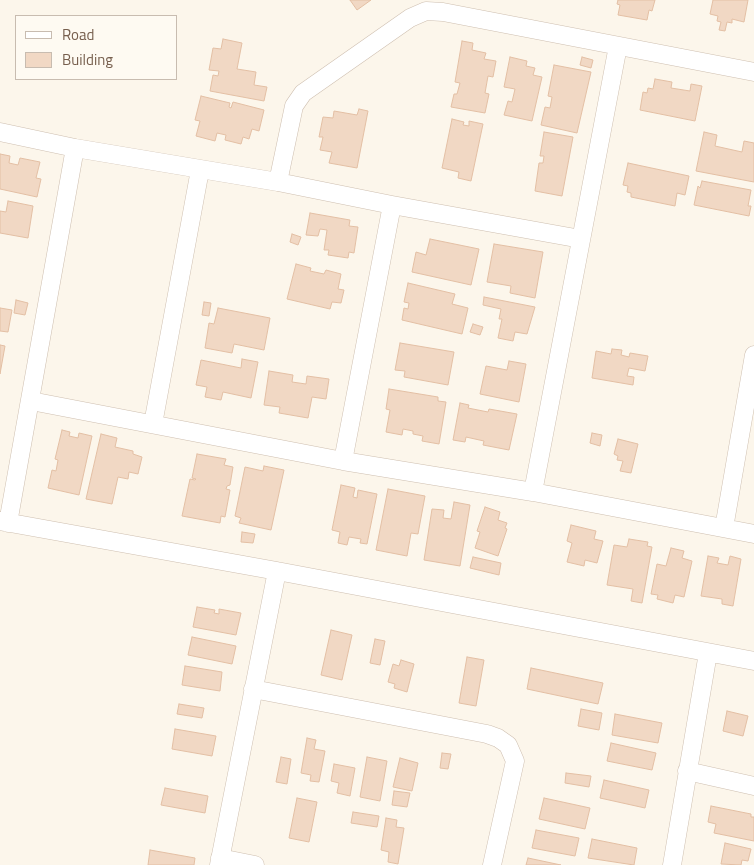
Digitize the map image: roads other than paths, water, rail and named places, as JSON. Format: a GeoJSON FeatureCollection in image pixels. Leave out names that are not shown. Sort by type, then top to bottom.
{"type":"FeatureCollection","features":[{"type":"Feature","properties":{"kind":"street"},"geometry":{"type":"LineString","coordinates":[[278,182],[294,106],[303,93],[417,14],[426,11],[443,12],[754,72]]}},
{"type":"Feature","properties":{"kind":"street"},"geometry":{"type":"LineString","coordinates":[[533,492],[618,46]]}},
{"type":"Feature","properties":{"kind":"street"},"geometry":{"type":"LineString","coordinates":[[0,132],[75,148],[278,182],[392,205],[581,239]]}},
{"type":"Feature","properties":{"kind":"street"},"geometry":{"type":"LineString","coordinates":[[75,148],[31,401],[4,522],[278,571],[754,662]]}},
{"type":"Feature","properties":{"kind":"street"},"geometry":{"type":"LineString","coordinates":[[153,424],[200,170]]}},
{"type":"Feature","properties":{"kind":"street"},"geometry":{"type":"LineString","coordinates":[[343,461],[392,205]]}},
{"type":"Feature","properties":{"kind":"street"},"geometry":{"type":"LineString","coordinates":[[724,528],[754,355]]}},
{"type":"Feature","properties":{"kind":"street"},"geometry":{"type":"LineString","coordinates":[[31,401],[343,461],[533,492],[754,534]]}},
{"type":"Feature","properties":{"kind":"street"},"geometry":{"type":"LineString","coordinates":[[255,865],[220,862],[278,571]]}},
{"type":"Feature","properties":{"kind":"street"},"geometry":{"type":"LineString","coordinates":[[672,865],[708,653]]}},
{"type":"Feature","properties":{"kind":"street"},"geometry":{"type":"LineString","coordinates":[[253,689],[487,734],[498,738],[508,746],[515,761],[492,865]]}},
{"type":"Feature","properties":{"kind":"street"},"geometry":{"type":"LineString","coordinates":[[687,771],[754,786]]}}]}
